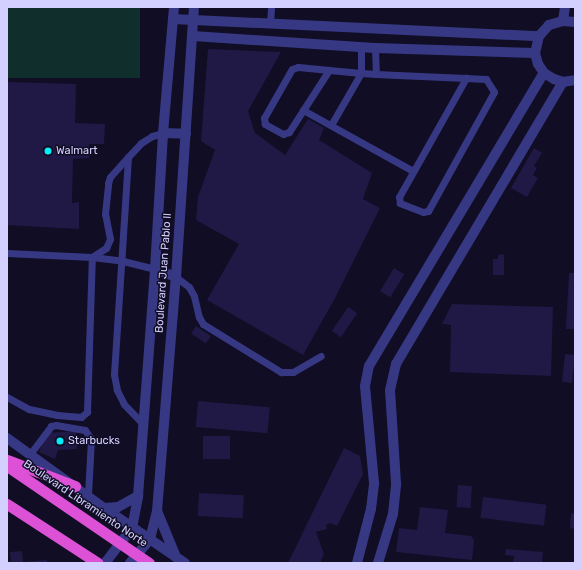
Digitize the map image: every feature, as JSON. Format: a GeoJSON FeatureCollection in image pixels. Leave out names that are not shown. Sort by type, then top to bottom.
{"type":"FeatureCollection","features":[{"type":"Feature","properties":{"kind":"highway"},"geometry":{"type":"LineString","coordinates":[[7,460],[75,486]]}},
{"type":"Feature","properties":{"kind":"highway","name":"Boulevard Libramiento Norte"},"geometry":{"type":"LineString","coordinates":[[7,466],[121,543],[133,559],[149,563]]}},
{"type":"Feature","properties":{"kind":"highway"},"geometry":{"type":"LineString","coordinates":[[7,504],[98,563]]}},
{"type":"Feature","properties":{"kind":"street","name":"Boulevard Juan Pablo II"},"geometry":{"type":"LineString","coordinates":[[132,528],[138,496],[144,425],[163,133],[174,7]]}},
{"type":"Feature","properties":{"kind":"street","name":"Boulevard Juan Pablo II"},"geometry":{"type":"LineString","coordinates":[[150,539],[157,511],[176,277],[194,7]]}},
{"type":"Feature","properties":{"kind":"street"},"geometry":{"type":"LineString","coordinates":[[563,21],[565,7]]}},
{"type":"Feature","properties":{"kind":"street"},"geometry":{"type":"LineString","coordinates":[[173,19],[539,36]]}},
{"type":"Feature","properties":{"kind":"street"},"geometry":{"type":"LineString","coordinates":[[575,22],[563,21],[549,25],[539,36],[535,53],[538,64],[544,73],[554,80],[562,82],[575,80]]}},
{"type":"Feature","properties":{"kind":"street"},"geometry":{"type":"LineString","coordinates":[[193,36],[375,48],[535,53]]}},
{"type":"Feature","properties":{"kind":"street"},"geometry":{"type":"LineString","coordinates":[[356,563],[371,509],[374,483],[365,386],[369,366],[544,73]]}},
{"type":"Feature","properties":{"kind":"street"},"geometry":{"type":"LineString","coordinates":[[378,563],[393,514],[395,499],[396,483],[390,390],[396,364],[562,82]]}},
{"type":"Feature","properties":{"kind":"street"},"geometry":{"type":"LineString","coordinates":[[163,133],[186,134]]}},
{"type":"Feature","properties":{"kind":"street"},"geometry":{"type":"LineString","coordinates":[[155,268],[176,277]]}},
{"type":"Feature","properties":{"kind":"street"},"geometry":{"type":"LineString","coordinates":[[7,438],[132,528],[181,560]]}},
{"type":"Feature","properties":{"kind":"street"},"geometry":{"type":"LineString","coordinates":[[104,508],[118,507],[138,496]]}},
{"type":"Feature","properties":{"kind":"street"},"geometry":{"type":"LineString","coordinates":[[157,511],[181,560]]}},
{"type":"Feature","properties":{"kind":"street"},"geometry":{"type":"LineString","coordinates":[[105,563],[132,528]]}},
{"type":"Feature","properties":{"kind":"street"},"geometry":{"type":"LineString","coordinates":[[133,559],[150,539]]}},
{"type":"Feature","properties":{"kind":"lane"},"geometry":{"type":"LineString","coordinates":[[270,23],[271,7]]}},
{"type":"Feature","properties":{"kind":"lane"},"geometry":{"type":"LineString","coordinates":[[331,125],[361,73],[361,47]]}},
{"type":"Feature","properties":{"kind":"lane"},"geometry":{"type":"LineString","coordinates":[[375,48],[376,74]]}},
{"type":"Feature","properties":{"kind":"lane"},"geometry":{"type":"LineString","coordinates":[[330,70],[289,132],[283,134],[265,124],[264,118],[292,69],[298,67],[376,74],[466,78],[486,79],[494,92],[428,211],[423,212],[400,203],[398,197],[466,78]]}},
{"type":"Feature","properties":{"kind":"lane"},"geometry":{"type":"LineString","coordinates":[[303,110],[413,171]]}},
{"type":"Feature","properties":{"kind":"lane"},"geometry":{"type":"LineString","coordinates":[[92,258],[106,248],[110,239],[106,214],[108,183],[110,177],[141,143],[152,136],[163,133]]}},
{"type":"Feature","properties":{"kind":"lane"},"geometry":{"type":"LineString","coordinates":[[128,157],[114,374],[117,390],[124,404],[144,425]]}},
{"type":"Feature","properties":{"kind":"lane"},"geometry":{"type":"LineString","coordinates":[[7,253],[122,261],[155,268]]}},
{"type":"Feature","properties":{"kind":"lane"},"geometry":{"type":"LineString","coordinates":[[7,398],[29,409],[56,415],[81,417],[87,412],[92,258]]}},
{"type":"Feature","properties":{"kind":"lane"},"geometry":{"type":"LineString","coordinates":[[176,277],[189,288],[194,296],[199,317],[203,324],[281,372],[294,372],[321,356]]}},
{"type":"Feature","properties":{"kind":"lane"},"geometry":{"type":"LineString","coordinates":[[30,454],[51,426],[56,424],[85,430],[91,439],[88,495]]}},
{"type":"Feature","properties":{"kind":"green space"},"geometry":{"type":"Polygon","coordinates":[[[7,7],[140,7],[140,78],[7,78],[7,7]]]}},
{"type":"Feature","properties":{"kind":"building"},"geometry":{"type":"Polygon","coordinates":[[[208,49],[281,52],[248,111],[255,133],[285,155],[308,119],[324,128],[319,140],[372,173],[363,199],[380,208],[334,300],[303,355],[207,300],[239,244],[196,220],[198,197],[215,150],[201,141],[208,49]]]}},
{"type":"Feature","properties":{"kind":"building","name":"Walmart"},"geometry":{"type":"Polygon","coordinates":[[[7,82],[76,84],[75,123],[105,124],[104,144],[89,144],[89,158],[73,159],[72,203],[79,202],[79,229],[7,225],[7,82]]]}},
{"type":"Feature","properties":{"kind":"building"},"geometry":{"type":"Polygon","coordinates":[[[534,148],[542,153],[534,166],[537,168],[533,175],[538,178],[527,197],[511,188],[534,148]]]}},
{"type":"Feature","properties":{"kind":"building"},"geometry":{"type":"Polygon","coordinates":[[[504,254],[504,275],[493,275],[493,259],[498,259],[498,255],[504,254]]]}},
{"type":"Feature","properties":{"kind":"building"},"geometry":{"type":"Polygon","coordinates":[[[394,268],[404,274],[390,297],[380,291],[394,268]]]}},
{"type":"Feature","properties":{"kind":"building"},"geometry":{"type":"Polygon","coordinates":[[[569,273],[575,273],[575,329],[566,329],[569,273]]]}},
{"type":"Feature","properties":{"kind":"building"},"geometry":{"type":"Polygon","coordinates":[[[452,304],[553,307],[551,376],[450,372],[451,325],[442,324],[452,304]]]}},
{"type":"Feature","properties":{"kind":"building"},"geometry":{"type":"Polygon","coordinates":[[[348,307],[357,313],[341,337],[332,331],[348,307]]]}},
{"type":"Feature","properties":{"kind":"building"},"geometry":{"type":"Polygon","coordinates":[[[196,326],[211,336],[206,344],[191,333],[196,326]]]}},
{"type":"Feature","properties":{"kind":"building"},"geometry":{"type":"Polygon","coordinates":[[[565,354],[575,355],[572,383],[562,382],[565,354]]]}},
{"type":"Feature","properties":{"kind":"building"},"geometry":{"type":"Polygon","coordinates":[[[198,401],[270,407],[267,433],[196,427],[198,401]]]}},
{"type":"Feature","properties":{"kind":"building","name":"Starbucks"},"geometry":{"type":"Polygon","coordinates":[[[76,431],[77,449],[58,450],[55,459],[39,452],[47,433],[76,431]]]}},
{"type":"Feature","properties":{"kind":"building"},"geometry":{"type":"Polygon","coordinates":[[[203,436],[230,436],[230,459],[203,459],[203,436]]]}},
{"type":"Feature","properties":{"kind":"building"},"geometry":{"type":"Polygon","coordinates":[[[344,448],[360,456],[363,474],[337,526],[330,523],[326,525],[327,529],[316,532],[324,554],[320,563],[288,563],[344,448]]]}},
{"type":"Feature","properties":{"kind":"building"},"geometry":{"type":"Polygon","coordinates":[[[458,485],[472,486],[470,508],[456,507],[458,485]]]}},
{"type":"Feature","properties":{"kind":"building"},"geometry":{"type":"Polygon","coordinates":[[[199,493],[244,495],[243,518],[198,516],[199,493]]]}},
{"type":"Feature","properties":{"kind":"building"},"geometry":{"type":"Polygon","coordinates":[[[483,497],[547,505],[544,526],[480,518],[483,497]]]}},
{"type":"Feature","properties":{"kind":"building"},"geometry":{"type":"Polygon","coordinates":[[[420,507],[448,510],[445,533],[471,536],[474,540],[472,560],[396,552],[399,528],[417,530],[420,507]]]}},
{"type":"Feature","properties":{"kind":"building"},"geometry":{"type":"Polygon","coordinates":[[[571,513],[575,514],[575,529],[570,528],[571,513]]]}},
{"type":"Feature","properties":{"kind":"building"},"geometry":{"type":"Polygon","coordinates":[[[506,549],[543,552],[542,563],[513,563],[514,556],[505,555],[506,549]]]}},
{"type":"Feature","properties":{"kind":"building"},"geometry":{"type":"Polygon","coordinates":[[[22,551],[23,563],[11,563],[10,552],[22,551]]]}},
{"type":"Feature","properties":{"kind":"building"},"geometry":{"type":"Polygon","coordinates":[[[47,560],[47,563],[25,563],[25,562],[47,560]]]}},
{"type":"Feature","properties":{"kind":"place","name":"Walmart"},"geometry":{"type":"Point","coordinates":[48,151]}},
{"type":"Feature","properties":{"kind":"place","name":"Starbucks"},"geometry":{"type":"Point","coordinates":[60,441]}}]}
